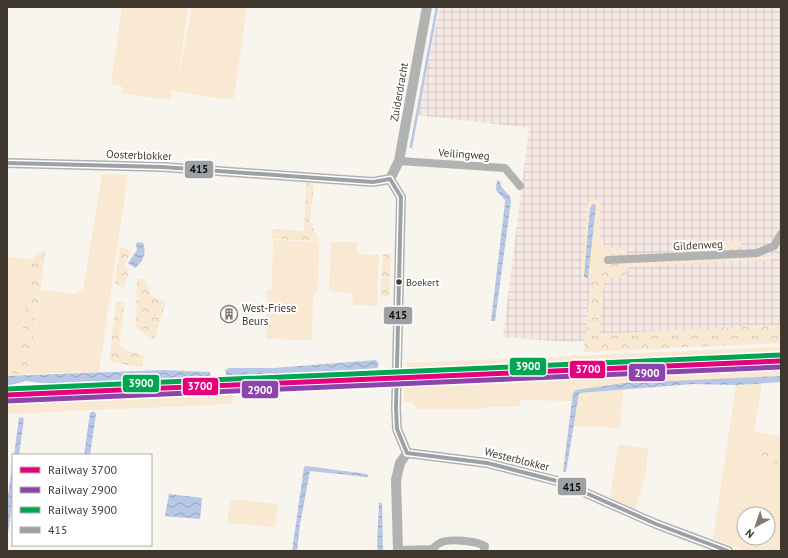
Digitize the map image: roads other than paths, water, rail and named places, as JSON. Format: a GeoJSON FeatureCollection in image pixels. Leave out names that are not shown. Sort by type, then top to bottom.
{"type":"FeatureCollection","features":[{"type":"Feature","properties":{"kind":"street","name":"Zuiderdracht"},"geometry":{"type":"LineString","coordinates":[[390,179],[399,160],[427,7]]}},
{"type":"Feature","properties":{"kind":"street","name":"Veilingweg"},"geometry":{"type":"LineString","coordinates":[[399,160],[505,168],[520,186]]}},
{"type":"Feature","properties":{"kind":"street","name":"Oosterblokker"},"geometry":{"type":"LineString","coordinates":[[7,163],[163,167],[373,182],[390,179]]}},
{"type":"Feature","properties":{"kind":"street"},"geometry":{"type":"LineString","coordinates":[[390,179],[401,197],[396,408],[397,429],[407,453],[400,463],[397,476],[398,550],[433,550],[440,543],[446,540],[478,542],[485,546],[484,551]]}},
{"type":"Feature","properties":{"kind":"street","name":"Gildenweg"},"geometry":{"type":"LineString","coordinates":[[608,260],[757,253],[774,246],[781,234]]}},
{"type":"Feature","properties":{"kind":"street","name":"Westerblokker"},"geometry":{"type":"LineString","coordinates":[[407,453],[487,463],[561,482],[656,524],[728,551]]}},
{"type":"Feature","properties":{"kind":"water"},"geometry":{"type":"Polygon","coordinates":[[[497,180],[511,198],[511,201],[495,321],[491,321],[505,203],[505,200],[496,190],[497,180]]]}},
{"type":"Feature","properties":{"kind":"water"},"geometry":{"type":"Polygon","coordinates":[[[593,204],[596,205],[588,278],[584,277],[590,208],[593,204]]]}},
{"type":"Feature","properties":{"kind":"water"},"geometry":{"type":"Polygon","coordinates":[[[138,242],[143,243],[145,250],[142,260],[135,268],[128,263],[137,250],[136,244],[138,242]]]}},
{"type":"Feature","properties":{"kind":"water"},"geometry":{"type":"Polygon","coordinates":[[[376,360],[379,364],[377,368],[230,379],[227,378],[225,370],[229,368],[274,368],[376,360]]]}},
{"type":"Feature","properties":{"kind":"water"},"geometry":{"type":"Polygon","coordinates":[[[163,370],[210,372],[211,378],[48,384],[26,381],[7,386],[7,376],[163,370]]]}},
{"type":"Feature","properties":{"kind":"water"},"geometry":{"type":"Polygon","coordinates":[[[781,376],[781,382],[736,385],[693,384],[579,393],[566,472],[563,472],[573,393],[576,390],[625,383],[781,376]]]}},
{"type":"Feature","properties":{"kind":"water"},"geometry":{"type":"Polygon","coordinates":[[[94,411],[96,414],[90,454],[84,454],[90,413],[94,411]]]}},
{"type":"Feature","properties":{"kind":"water"},"geometry":{"type":"Polygon","coordinates":[[[21,417],[24,419],[19,454],[14,454],[19,418],[21,417]]]}},
{"type":"Feature","properties":{"kind":"water"},"geometry":{"type":"Polygon","coordinates":[[[12,466],[12,505],[7,541],[7,504],[12,466]]]}},
{"type":"Feature","properties":{"kind":"water"},"geometry":{"type":"Polygon","coordinates":[[[306,466],[367,474],[368,476],[310,471],[300,524],[297,551],[292,551],[304,467],[306,466]]]}},
{"type":"Feature","properties":{"kind":"water"},"geometry":{"type":"Polygon","coordinates":[[[169,494],[202,498],[200,519],[165,516],[169,494]]]}},
{"type":"Feature","properties":{"kind":"water"},"geometry":{"type":"Polygon","coordinates":[[[379,503],[382,503],[383,551],[378,551],[377,546],[379,503]]]}},
{"type":"Feature","properties":{"kind":"waterway"},"geometry":{"type":"LineString","coordinates":[[411,147],[437,7]]}},
{"type":"Feature","properties":{"kind":"rail line","name":"3900"},"geometry":{"type":"LineString","coordinates":[[7,389],[781,355]]}},
{"type":"Feature","properties":{"kind":"rail line","name":"3700"},"geometry":{"type":"LineString","coordinates":[[7,395],[781,361]]}},
{"type":"Feature","properties":{"kind":"rail line","name":"2900"},"geometry":{"type":"LineString","coordinates":[[7,401],[781,367]]}},
{"type":"Feature","properties":{"kind":"place","name":"Boekert"},"geometry":{"type":"Point","coordinates":[399,282]}},
{"type":"Feature","properties":{"kind":"place","name":"West-Friese Beurs"},"geometry":{"type":"Point","coordinates":[229,314]}}]}
